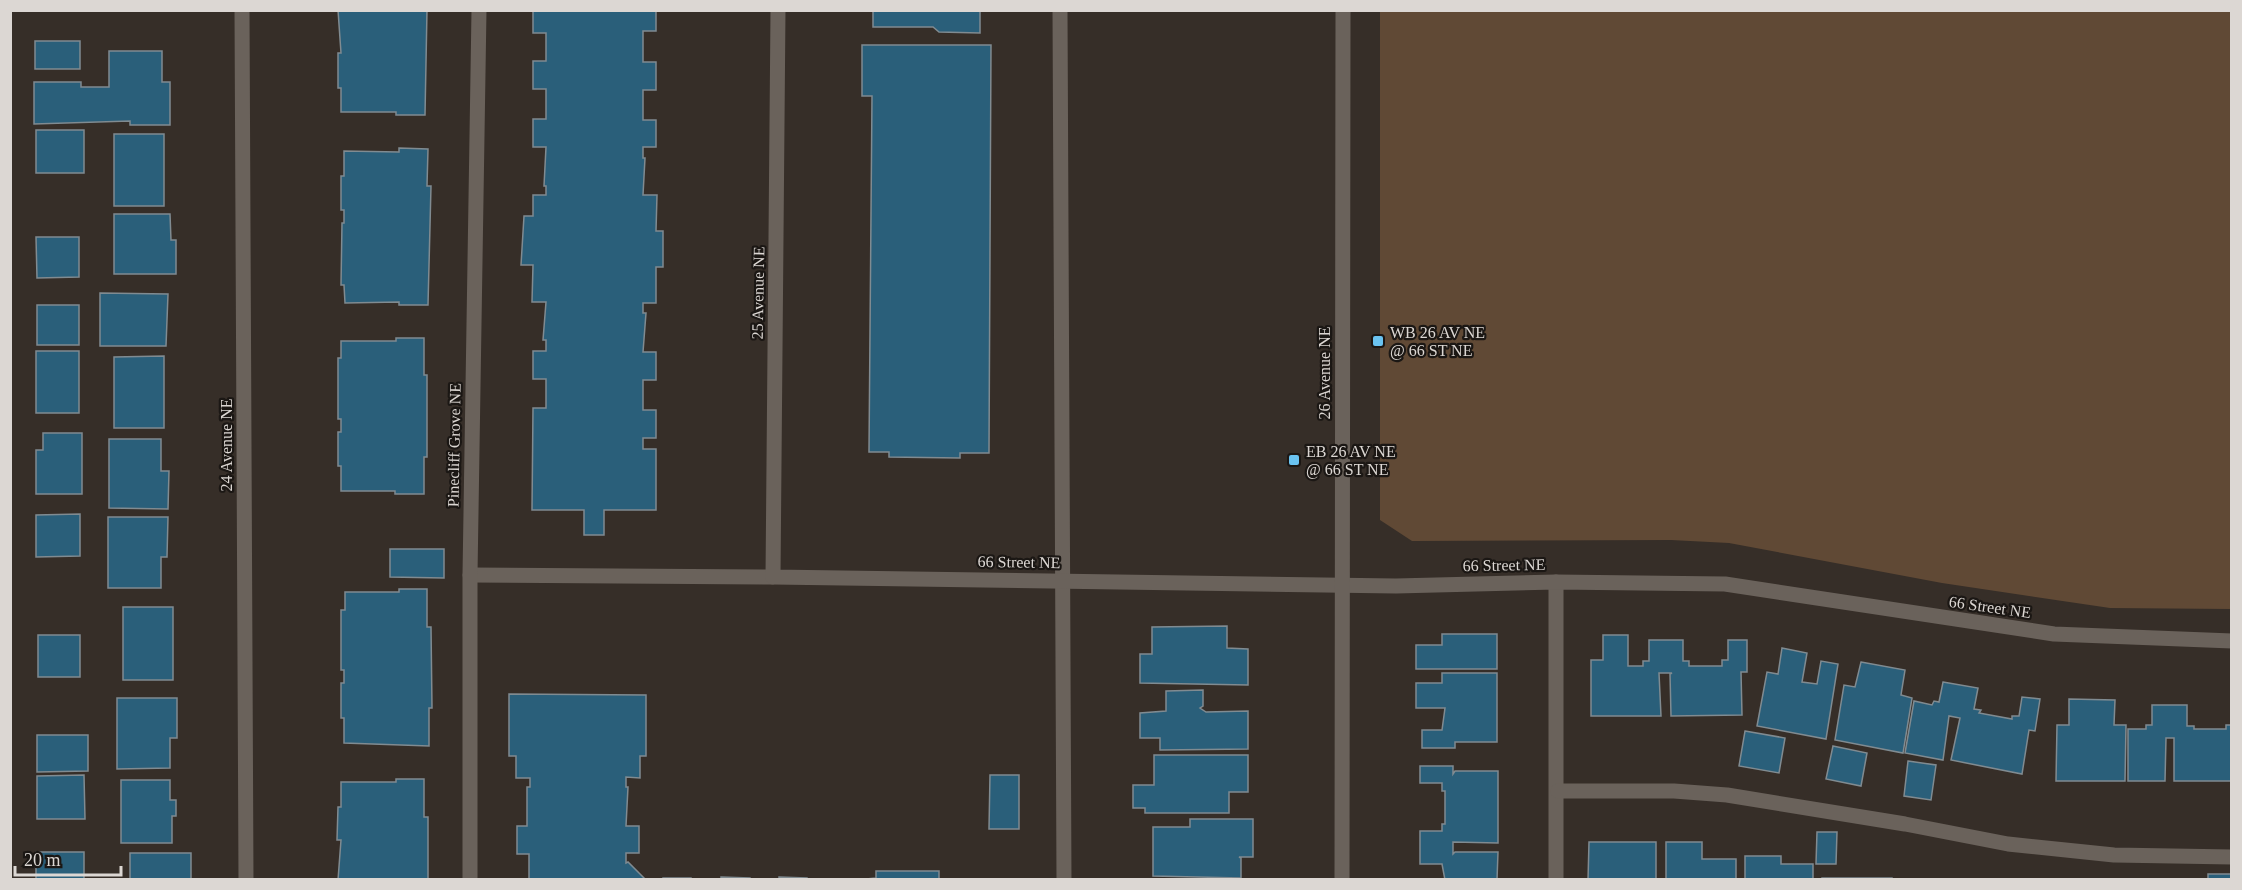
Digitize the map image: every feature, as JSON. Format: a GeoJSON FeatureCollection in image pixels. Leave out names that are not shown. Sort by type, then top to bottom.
{"type":"FeatureCollection","features":[{"type":"Feature","properties":{"kind":"street","name":"24 Avenue NE"},"geometry":{"type":"LineString","coordinates":[[242,10],[246,879]]}},
{"type":"Feature","properties":{"kind":"street","name":"Pinecliff Grove NE"},"geometry":{"type":"LineString","coordinates":[[470,879],[470,575],[479,10]]}},
{"type":"Feature","properties":{"kind":"street","name":"25 Avenue NE"},"geometry":{"type":"LineString","coordinates":[[773,577],[778,10]]}},
{"type":"Feature","properties":{"kind":"street"},"geometry":{"type":"LineString","coordinates":[[1060,10],[1064,879]]}},
{"type":"Feature","properties":{"kind":"street","name":"26 Avenue NE"},"geometry":{"type":"LineString","coordinates":[[1342,879],[1343,10]]}},
{"type":"Feature","properties":{"kind":"street","name":"66 Street NE"},"geometry":{"type":"LineString","coordinates":[[470,575],[1342,583],[1396,586],[1556,582],[1725,584],[2054,634],[2232,641]]}},
{"type":"Feature","properties":{"kind":"street"},"geometry":{"type":"LineString","coordinates":[[1556,582],[1558,791],[1556,879]]}},
{"type":"Feature","properties":{"kind":"street"},"geometry":{"type":"LineString","coordinates":[[1558,791],[1674,791],[1727,795],[1905,824],[2008,844],[2114,855],[2232,857]]}},
{"type":"Feature","properties":{"kind":"shaded area"},"geometry":{"type":"Polygon","coordinates":[[[1380,11],[2231,11],[2231,609],[2110,608],[1942,583],[1729,543],[1671,540],[1412,541],[1380,520],[1380,11]]]}},
{"type":"Feature","properties":{"kind":"building"},"geometry":{"type":"Polygon","coordinates":[[[338,10],[427,10],[425,115],[396,115],[396,112],[341,112],[341,88],[338,88],[338,53],[341,53],[338,10]]]}},
{"type":"Feature","properties":{"kind":"building"},"geometry":{"type":"Polygon","coordinates":[[[533,10],[656,10],[656,31],[643,31],[643,62],[656,62],[656,90],[643,90],[643,120],[656,120],[656,147],[643,147],[643,158],[645,158],[643,195],[657,195],[656,231],[663,231],[663,267],[656,267],[656,303],[643,303],[643,313],[646,313],[643,352],[656,352],[656,380],[643,380],[643,410],[656,410],[656,438],[643,438],[643,449],[656,449],[656,510],[604,510],[604,535],[584,535],[584,510],[532,510],[533,408],[546,408],[546,379],[533,379],[533,351],[546,351],[546,340],[543,340],[546,302],[532,302],[533,265],[521,265],[524,216],[533,216],[533,195],[546,195],[546,186],[544,186],[546,147],[533,147],[533,119],[546,119],[546,89],[533,89],[533,61],[546,61],[546,33],[533,33],[533,10]]]}},
{"type":"Feature","properties":{"kind":"building"},"geometry":{"type":"Polygon","coordinates":[[[873,10],[980,10],[980,33],[939,32],[933,27],[873,27],[873,10]]]}},
{"type":"Feature","properties":{"kind":"building"},"geometry":{"type":"Polygon","coordinates":[[[35,41],[80,41],[80,69],[35,69],[35,41]]]}},
{"type":"Feature","properties":{"kind":"building"},"geometry":{"type":"Polygon","coordinates":[[[862,45],[991,45],[989,453],[960,453],[960,458],[889,457],[889,452],[869,452],[872,96],[862,96],[862,45]]]}},
{"type":"Feature","properties":{"kind":"building"},"geometry":{"type":"Polygon","coordinates":[[[109,51],[162,51],[162,82],[170,82],[170,125],[130,125],[130,121],[34,124],[34,82],[81,82],[81,87],[109,87],[109,51]]]}},
{"type":"Feature","properties":{"kind":"building"},"geometry":{"type":"Polygon","coordinates":[[[36,130],[84,130],[84,173],[36,173],[36,130]]]}},
{"type":"Feature","properties":{"kind":"building"},"geometry":{"type":"Polygon","coordinates":[[[114,134],[164,134],[164,206],[114,206],[114,134]]]}},
{"type":"Feature","properties":{"kind":"building"},"geometry":{"type":"Polygon","coordinates":[[[399,148],[428,149],[427,186],[431,186],[428,305],[399,305],[399,302],[345,303],[344,285],[341,285],[344,210],[341,210],[341,176],[344,176],[344,151],[399,152],[399,148]]]}},
{"type":"Feature","properties":{"kind":"building"},"geometry":{"type":"Polygon","coordinates":[[[114,214],[170,214],[171,240],[176,240],[176,274],[114,274],[114,214]]]}},
{"type":"Feature","properties":{"kind":"building"},"geometry":{"type":"Polygon","coordinates":[[[36,237],[79,237],[79,277],[37,278],[36,237]]]}},
{"type":"Feature","properties":{"kind":"building"},"geometry":{"type":"Polygon","coordinates":[[[100,293],[168,294],[166,346],[100,346],[100,293]]]}},
{"type":"Feature","properties":{"kind":"building"},"geometry":{"type":"Polygon","coordinates":[[[37,305],[79,305],[79,345],[37,345],[37,305]]]}},
{"type":"Feature","properties":{"kind":"building"},"geometry":{"type":"Polygon","coordinates":[[[396,338],[424,338],[424,375],[427,375],[427,457],[424,457],[424,494],[395,494],[395,491],[341,491],[341,466],[338,466],[338,432],[341,432],[341,419],[338,419],[338,358],[341,358],[341,341],[396,341],[396,338]]]}},
{"type":"Feature","properties":{"kind":"building"},"geometry":{"type":"Polygon","coordinates":[[[36,351],[79,351],[79,413],[36,413],[36,351]]]}},
{"type":"Feature","properties":{"kind":"building"},"geometry":{"type":"Polygon","coordinates":[[[164,356],[164,428],[114,428],[114,357],[164,356]]]}},
{"type":"Feature","properties":{"kind":"building"},"geometry":{"type":"Polygon","coordinates":[[[43,433],[82,433],[82,494],[36,494],[36,450],[43,450],[43,433]]]}},
{"type":"Feature","properties":{"kind":"building"},"geometry":{"type":"Polygon","coordinates":[[[109,439],[161,439],[161,471],[169,471],[168,509],[109,508],[109,439]]]}},
{"type":"Feature","properties":{"kind":"building"},"geometry":{"type":"Polygon","coordinates":[[[80,514],[80,556],[36,557],[36,515],[80,514]]]}},
{"type":"Feature","properties":{"kind":"building"},"geometry":{"type":"Polygon","coordinates":[[[108,517],[168,517],[167,557],[161,557],[161,588],[108,588],[108,517]]]}},
{"type":"Feature","properties":{"kind":"building"},"geometry":{"type":"Polygon","coordinates":[[[390,549],[444,549],[444,578],[390,577],[390,549]]]}},
{"type":"Feature","properties":{"kind":"building"},"geometry":{"type":"Polygon","coordinates":[[[399,589],[427,589],[427,627],[431,627],[432,708],[429,708],[429,746],[344,743],[344,718],[341,718],[341,683],[344,683],[344,670],[341,670],[341,610],[345,610],[345,592],[399,592],[399,589]]]}},
{"type":"Feature","properties":{"kind":"building"},"geometry":{"type":"Polygon","coordinates":[[[123,607],[173,607],[173,680],[123,680],[123,607]]]}},
{"type":"Feature","properties":{"kind":"building"},"geometry":{"type":"Polygon","coordinates":[[[1227,626],[1227,648],[1248,649],[1248,685],[1140,683],[1140,654],[1152,654],[1152,627],[1227,626]]]}},
{"type":"Feature","properties":{"kind":"building"},"geometry":{"type":"Polygon","coordinates":[[[1442,634],[1497,634],[1497,669],[1416,669],[1416,645],[1442,645],[1442,634]]]}},
{"type":"Feature","properties":{"kind":"building"},"geometry":{"type":"Polygon","coordinates":[[[38,635],[80,635],[80,677],[38,677],[38,635]]]}},
{"type":"Feature","properties":{"kind":"building"},"geometry":{"type":"Polygon","coordinates":[[[1603,635],[1628,635],[1628,666],[1643,666],[1643,661],[1649,661],[1649,640],[1683,640],[1683,661],[1689,661],[1689,666],[1722,666],[1722,660],[1728,660],[1728,640],[1747,640],[1747,672],[1741,672],[1742,715],[1671,716],[1670,674],[1672,673],[1659,673],[1661,716],[1591,716],[1591,660],[1603,660],[1603,635]]]}},
{"type":"Feature","properties":{"kind":"building"},"geometry":{"type":"Polygon","coordinates":[[[1782,648],[1807,653],[1802,682],[1817,684],[1821,661],[1838,664],[1826,739],[1757,726],[1767,672],[1778,674],[1782,648]]]}},
{"type":"Feature","properties":{"kind":"building"},"geometry":{"type":"Polygon","coordinates":[[[1861,662],[1905,670],[1901,695],[1912,698],[1903,753],[1835,740],[1844,685],[1855,687],[1861,662]]]}},
{"type":"Feature","properties":{"kind":"building"},"geometry":{"type":"Polygon","coordinates":[[[1442,673],[1497,673],[1497,742],[1455,742],[1455,748],[1422,748],[1422,730],[1442,730],[1445,708],[1416,708],[1416,683],[1442,683],[1442,673]]]}},
{"type":"Feature","properties":{"kind":"building"},"geometry":{"type":"Polygon","coordinates":[[[1943,682],[1978,688],[1974,709],[1981,710],[1979,713],[2012,719],[2012,716],[2019,716],[2022,697],[2040,699],[2035,731],[2029,730],[2022,774],[1951,760],[1960,718],[1949,716],[1943,760],[1905,753],[1914,701],[1932,705],[1934,701],[1939,702],[1943,682]]]}},
{"type":"Feature","properties":{"kind":"building"},"geometry":{"type":"Polygon","coordinates":[[[1203,690],[1203,706],[1200,708],[1206,712],[1248,711],[1248,749],[1160,750],[1160,738],[1140,738],[1140,713],[1166,711],[1166,691],[1203,690]]]}},
{"type":"Feature","properties":{"kind":"building"},"geometry":{"type":"Polygon","coordinates":[[[509,694],[646,695],[646,756],[640,756],[640,778],[626,777],[626,787],[628,787],[626,826],[639,826],[639,853],[626,853],[626,863],[628,862],[646,880],[529,880],[529,854],[517,854],[517,826],[527,826],[527,787],[530,787],[530,778],[516,778],[516,756],[509,756],[509,694]]]}},
{"type":"Feature","properties":{"kind":"building"},"geometry":{"type":"Polygon","coordinates":[[[117,698],[177,698],[177,738],[170,738],[170,768],[117,769],[117,698]]]}},
{"type":"Feature","properties":{"kind":"building"},"geometry":{"type":"Polygon","coordinates":[[[2069,699],[2115,700],[2114,725],[2126,725],[2125,781],[2056,781],[2057,725],[2069,725],[2069,699]]]}},
{"type":"Feature","properties":{"kind":"building"},"geometry":{"type":"Polygon","coordinates":[[[2152,705],[2187,705],[2187,726],[2194,726],[2194,729],[2226,729],[2226,725],[2232,725],[2232,781],[2174,781],[2174,738],[2166,738],[2165,781],[2128,781],[2128,729],[2146,729],[2146,725],[2152,725],[2152,705]]]}},
{"type":"Feature","properties":{"kind":"building"},"geometry":{"type":"Polygon","coordinates":[[[1745,731],[1785,738],[1779,773],[1739,766],[1745,731]]]}},
{"type":"Feature","properties":{"kind":"building"},"geometry":{"type":"Polygon","coordinates":[[[37,735],[88,735],[88,771],[37,772],[37,735]]]}},
{"type":"Feature","properties":{"kind":"building"},"geometry":{"type":"Polygon","coordinates":[[[1833,746],[1867,753],[1861,786],[1826,779],[1833,746]]]}},
{"type":"Feature","properties":{"kind":"building"},"geometry":{"type":"Polygon","coordinates":[[[1154,755],[1248,755],[1248,792],[1229,792],[1229,813],[1145,813],[1145,808],[1133,808],[1133,785],[1154,785],[1154,755]]]}},
{"type":"Feature","properties":{"kind":"building"},"geometry":{"type":"Polygon","coordinates":[[[1908,761],[1936,765],[1931,800],[1904,796],[1908,761]]]}},
{"type":"Feature","properties":{"kind":"building"},"geometry":{"type":"Polygon","coordinates":[[[1420,766],[1453,766],[1453,774],[1455,771],[1498,771],[1498,843],[1453,842],[1453,854],[1455,852],[1498,852],[1497,880],[1445,880],[1442,864],[1420,864],[1420,831],[1442,831],[1442,824],[1445,824],[1445,791],[1442,791],[1442,783],[1420,783],[1420,766]]]}},
{"type":"Feature","properties":{"kind":"building"},"geometry":{"type":"Polygon","coordinates":[[[84,775],[85,819],[37,819],[37,776],[84,775]]]}},
{"type":"Feature","properties":{"kind":"building"},"geometry":{"type":"Polygon","coordinates":[[[990,775],[1019,775],[1019,829],[989,829],[990,775]]]}},
{"type":"Feature","properties":{"kind":"building"},"geometry":{"type":"Polygon","coordinates":[[[396,779],[424,779],[424,817],[428,817],[428,880],[338,880],[341,840],[337,840],[338,807],[341,807],[341,782],[396,782],[396,779]]]}},
{"type":"Feature","properties":{"kind":"building"},"geometry":{"type":"Polygon","coordinates":[[[121,780],[170,780],[170,800],[176,800],[176,816],[172,816],[172,843],[121,843],[121,780]]]}},
{"type":"Feature","properties":{"kind":"building"},"geometry":{"type":"Polygon","coordinates":[[[1190,819],[1253,819],[1253,857],[1239,857],[1241,858],[1241,878],[1153,876],[1153,827],[1190,827],[1190,819]]]}},
{"type":"Feature","properties":{"kind":"building"},"geometry":{"type":"Polygon","coordinates":[[[1817,832],[1837,832],[1836,864],[1816,864],[1817,832]]]}},
{"type":"Feature","properties":{"kind":"building"},"geometry":{"type":"Polygon","coordinates":[[[1589,842],[1656,842],[1656,880],[1588,880],[1589,842]]]}},
{"type":"Feature","properties":{"kind":"building"},"geometry":{"type":"Polygon","coordinates":[[[1666,842],[1702,842],[1702,859],[1736,859],[1736,880],[1666,880],[1666,842]]]}},
{"type":"Feature","properties":{"kind":"building"},"geometry":{"type":"Polygon","coordinates":[[[36,852],[84,852],[84,880],[36,880],[36,852]]]}},
{"type":"Feature","properties":{"kind":"building"},"geometry":{"type":"Polygon","coordinates":[[[130,853],[191,853],[191,880],[130,880],[130,853]]]}},
{"type":"Feature","properties":{"kind":"building"},"geometry":{"type":"Polygon","coordinates":[[[1745,856],[1781,856],[1781,864],[1813,864],[1813,880],[1745,880],[1745,856]]]}},
{"type":"Feature","properties":{"kind":"building"},"geometry":{"type":"Polygon","coordinates":[[[876,871],[939,871],[939,880],[856,880],[876,878],[876,871]]]}},
{"type":"Feature","properties":{"kind":"building"},"geometry":{"type":"Polygon","coordinates":[[[2208,874],[2232,874],[2232,880],[2208,880],[2208,874]]]}},
{"type":"Feature","properties":{"kind":"building"},"geometry":{"type":"Polygon","coordinates":[[[721,877],[750,878],[750,880],[721,880],[721,877]]]}},
{"type":"Feature","properties":{"kind":"building"},"geometry":{"type":"Polygon","coordinates":[[[779,877],[807,878],[807,880],[779,880],[779,877]]]}},
{"type":"Feature","properties":{"kind":"building"},"geometry":{"type":"Polygon","coordinates":[[[663,878],[691,878],[691,880],[663,880],[663,878]]]}},
{"type":"Feature","properties":{"kind":"building"},"geometry":{"type":"Polygon","coordinates":[[[1822,878],[1892,878],[1892,880],[1822,880],[1822,878]]]}},
{"type":"Feature","properties":{"kind":"place","name":"WB 26 AV NE @ 66 ST NE"},"geometry":{"type":"Point","coordinates":[1378,341]}},
{"type":"Feature","properties":{"kind":"place","name":"EB 26 AV NE @ 66 ST NE"},"geometry":{"type":"Point","coordinates":[1294,460]}}]}
